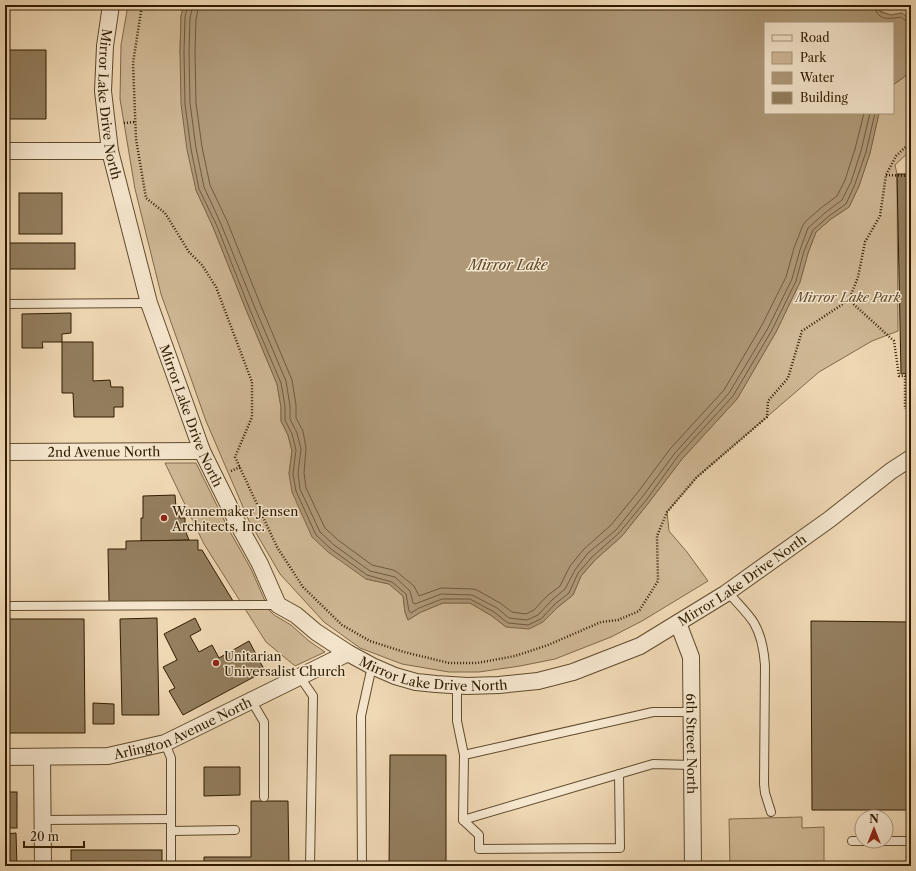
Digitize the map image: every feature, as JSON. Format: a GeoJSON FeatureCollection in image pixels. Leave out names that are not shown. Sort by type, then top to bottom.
{"type":"FeatureCollection","features":[{"type":"Feature","properties":{"kind":"street","name":"Mirror Lake Drive North"},"geometry":{"type":"LineString","coordinates":[[111,5],[105,46],[103,91],[110,151],[149,303],[202,451],[238,524],[260,564],[278,605],[296,615],[316,632],[348,653],[395,676],[416,682],[457,686],[499,685],[538,680],[573,672],[640,646],[728,592],[830,519],[891,471],[911,458]]}},
{"type":"Feature","properties":{"kind":"street"},"geometry":{"type":"LineString","coordinates":[[5,151],[110,151]]}},
{"type":"Feature","properties":{"kind":"street","name":"2nd Avenue North"},"geometry":{"type":"LineString","coordinates":[[5,452],[202,451]]}},
{"type":"Feature","properties":{"kind":"street","name":"6th Street North"},"geometry":{"type":"LineString","coordinates":[[678,623],[691,657],[693,866]]}},
{"type":"Feature","properties":{"kind":"street","name":"Arlington Avenue North"},"geometry":{"type":"LineString","coordinates":[[5,757],[108,756],[165,743],[348,653]]}},
{"type":"Feature","properties":{"kind":"street"},"geometry":{"type":"LineString","coordinates":[[42,757],[43,866]]}},
{"type":"Feature","properties":{"kind":"lane"},"geometry":{"type":"LineString","coordinates":[[5,304],[149,303]]}},
{"type":"Feature","properties":{"kind":"lane"},"geometry":{"type":"LineString","coordinates":[[728,592],[753,622],[764,652],[764,784],[765,793],[771,812]]}},
{"type":"Feature","properties":{"kind":"lane"},"geometry":{"type":"LineString","coordinates":[[5,606],[278,605]]}},
{"type":"Feature","properties":{"kind":"lane"},"geometry":{"type":"LineString","coordinates":[[362,866],[361,716],[372,666]]}},
{"type":"Feature","properties":{"kind":"lane"},"geometry":{"type":"LineString","coordinates":[[300,676],[313,696],[310,866]]}},
{"type":"Feature","properties":{"kind":"lane"},"geometry":{"type":"LineString","coordinates":[[457,686],[457,721],[464,755],[463,820],[479,836],[479,849],[620,848],[619,774]]}},
{"type":"Feature","properties":{"kind":"lane"},"geometry":{"type":"LineString","coordinates":[[251,700],[264,722],[264,797]]}},
{"type":"Feature","properties":{"kind":"lane"},"geometry":{"type":"LineString","coordinates":[[464,755],[653,712],[692,712]]}},
{"type":"Feature","properties":{"kind":"lane"},"geometry":{"type":"LineString","coordinates":[[165,743],[171,758],[171,866]]}},
{"type":"Feature","properties":{"kind":"lane"},"geometry":{"type":"LineString","coordinates":[[463,820],[653,764],[692,765]]}},
{"type":"Feature","properties":{"kind":"lane"},"geometry":{"type":"LineString","coordinates":[[43,820],[171,820]]}},
{"type":"Feature","properties":{"kind":"lane"},"geometry":{"type":"LineString","coordinates":[[171,831],[235,830]]}},
{"type":"Feature","properties":{"kind":"lane"},"geometry":{"type":"LineString","coordinates":[[852,841],[911,841]]}},
{"type":"Feature","properties":{"kind":"path"},"geometry":{"type":"LineString","coordinates":[[142,5],[133,63],[136,138],[146,198],[165,213],[189,252],[202,264],[216,288],[252,382],[252,417],[235,457],[277,546],[299,582],[342,625],[370,641],[404,652],[449,663],[478,663],[515,656],[548,645],[601,622],[618,620],[639,611],[658,581],[657,536],[667,512],[697,477],[767,417],[768,400],[788,378],[802,331],[849,300],[858,276],[865,242],[880,216],[886,175],[896,156],[911,142]]}},
{"type":"Feature","properties":{"kind":"path"},"geometry":{"type":"LineString","coordinates":[[911,104],[911,124]]}},
{"type":"Feature","properties":{"kind":"path"},"geometry":{"type":"LineString","coordinates":[[121,124],[135,122]]}},
{"type":"Feature","properties":{"kind":"path"},"geometry":{"type":"LineString","coordinates":[[886,175],[911,176]]}},
{"type":"Feature","properties":{"kind":"path"},"geometry":{"type":"LineString","coordinates":[[849,300],[894,341],[899,376],[911,376]]}},
{"type":"Feature","properties":{"kind":"path"},"geometry":{"type":"LineString","coordinates":[[904,408],[905,376]]}},
{"type":"Feature","properties":{"kind":"path"},"geometry":{"type":"LineString","coordinates":[[228,472],[240,467]]}},
{"type":"Feature","properties":{"kind":"green space","name":"Mirror Lake Park"},"geometry":{"type":"Polygon","coordinates":[[[128,5],[184,5],[181,16],[180,52],[196,190],[213,227],[277,384],[281,407],[281,421],[288,435],[292,451],[289,474],[366,579],[389,584],[403,596],[405,612],[408,620],[421,612],[443,603],[470,603],[492,616],[506,627],[558,607],[573,595],[581,576],[595,560],[622,536],[682,459],[737,399],[776,332],[800,282],[808,253],[816,232],[831,219],[849,207],[859,186],[870,153],[879,114],[894,114],[894,84],[911,71],[911,150],[895,165],[897,174],[898,331],[872,341],[819,372],[697,477],[667,512],[669,531],[687,552],[708,581],[642,621],[611,637],[555,659],[479,672],[449,672],[402,664],[360,648],[324,622],[280,574],[249,521],[206,421],[161,294],[135,189],[120,99],[121,45],[128,5]]]}},
{"type":"Feature","properties":{"kind":"green space"},"geometry":{"type":"Polygon","coordinates":[[[879,5],[911,5],[911,20],[902,13],[891,15],[880,11],[879,5]]]}},
{"type":"Feature","properties":{"kind":"green space"},"geometry":{"type":"Polygon","coordinates":[[[5,79],[7,79],[7,119],[5,119],[5,79]]]}},
{"type":"Feature","properties":{"kind":"green space"},"geometry":{"type":"Polygon","coordinates":[[[165,463],[196,463],[229,530],[251,569],[269,610],[325,652],[295,666],[266,642],[204,544],[165,463]]]}},
{"type":"Feature","properties":{"kind":"green space"},"geometry":{"type":"Polygon","coordinates":[[[911,506],[911,610],[908,610],[910,507],[911,506]]]}},
{"type":"Feature","properties":{"kind":"green space"},"geometry":{"type":"Polygon","coordinates":[[[802,817],[802,828],[824,827],[824,866],[730,866],[729,819],[802,817]]]}},
{"type":"Feature","properties":{"kind":"water","name":"Mirror Lake"},"geometry":{"type":"Polygon","coordinates":[[[184,5],[879,5],[880,12],[891,15],[902,13],[911,20],[911,71],[894,84],[894,22],[764,22],[764,114],[879,114],[870,153],[859,186],[849,207],[831,219],[816,232],[808,253],[800,282],[776,332],[737,399],[682,459],[622,536],[595,560],[581,576],[573,595],[543,622],[529,629],[506,627],[492,616],[470,603],[443,603],[421,612],[408,620],[405,612],[403,596],[389,584],[366,579],[328,552],[312,537],[292,492],[289,474],[292,451],[288,435],[281,421],[281,407],[277,384],[213,227],[196,190],[187,150],[181,104],[181,16],[184,5]]]}},
{"type":"Feature","properties":{"kind":"building"},"geometry":{"type":"Polygon","coordinates":[[[5,50],[46,50],[46,119],[7,119],[5,50]]]}},
{"type":"Feature","properties":{"kind":"building"},"geometry":{"type":"Polygon","coordinates":[[[897,174],[911,174],[911,373],[901,374],[897,174]]]}},
{"type":"Feature","properties":{"kind":"building"},"geometry":{"type":"Polygon","coordinates":[[[19,193],[62,193],[62,234],[19,234],[19,193]]]}},
{"type":"Feature","properties":{"kind":"building"},"geometry":{"type":"Polygon","coordinates":[[[5,243],[75,243],[75,269],[5,269],[5,243]]]}},
{"type":"Feature","properties":{"kind":"building"},"geometry":{"type":"Polygon","coordinates":[[[71,313],[71,333],[62,334],[62,342],[42,342],[43,348],[22,348],[22,314],[71,313]]]}},
{"type":"Feature","properties":{"kind":"building"},"geometry":{"type":"Polygon","coordinates":[[[62,342],[93,342],[93,381],[110,380],[111,387],[123,387],[123,407],[114,407],[114,417],[74,417],[73,393],[62,393],[62,342]]]}},
{"type":"Feature","properties":{"kind":"building","name":"Wannemaker Jensen Architects, Inc."},"geometry":{"type":"Polygon","coordinates":[[[175,495],[176,508],[180,518],[185,518],[185,530],[189,540],[141,541],[143,496],[175,495]]]}},
{"type":"Feature","properties":{"kind":"building"},"geometry":{"type":"Polygon","coordinates":[[[198,540],[198,550],[202,550],[233,601],[109,602],[108,549],[126,549],[126,541],[198,540]]]}},
{"type":"Feature","properties":{"kind":"building"},"geometry":{"type":"Polygon","coordinates":[[[157,618],[159,715],[122,715],[120,619],[157,618]]]}},
{"type":"Feature","properties":{"kind":"building","name":"Unitarian Universalist Church"},"geometry":{"type":"Polygon","coordinates":[[[195,618],[201,630],[190,636],[199,652],[212,645],[219,658],[249,641],[265,671],[183,715],[169,691],[175,688],[163,667],[177,660],[164,634],[195,618]]]}},
{"type":"Feature","properties":{"kind":"building"},"geometry":{"type":"Polygon","coordinates":[[[7,619],[84,619],[85,733],[6,733],[7,619]]]}},
{"type":"Feature","properties":{"kind":"building"},"geometry":{"type":"Polygon","coordinates":[[[811,621],[911,622],[911,810],[812,810],[811,621]]]}},
{"type":"Feature","properties":{"kind":"building"},"geometry":{"type":"Polygon","coordinates":[[[93,703],[114,704],[114,724],[93,724],[93,703]]]}},
{"type":"Feature","properties":{"kind":"building"},"geometry":{"type":"Polygon","coordinates":[[[390,755],[446,755],[446,866],[389,866],[390,755]]]}},
{"type":"Feature","properties":{"kind":"building"},"geometry":{"type":"Polygon","coordinates":[[[204,767],[240,767],[240,795],[204,796],[204,767]]]}},
{"type":"Feature","properties":{"kind":"building"},"geometry":{"type":"Polygon","coordinates":[[[5,792],[17,792],[17,828],[5,828],[5,792]]]}},
{"type":"Feature","properties":{"kind":"building"},"geometry":{"type":"Polygon","coordinates":[[[251,801],[288,801],[289,866],[204,866],[204,857],[251,857],[251,801]]]}},
{"type":"Feature","properties":{"kind":"building"},"geometry":{"type":"Polygon","coordinates":[[[16,833],[17,866],[5,866],[5,834],[16,833]]]}},
{"type":"Feature","properties":{"kind":"building"},"geometry":{"type":"Polygon","coordinates":[[[71,850],[162,850],[162,866],[71,866],[71,850]]]}},
{"type":"Feature","properties":{"kind":"place","name":"Wannemaker Jensen Architects, Inc."},"geometry":{"type":"Point","coordinates":[164,518]}},
{"type":"Feature","properties":{"kind":"place","name":"Unitarian Universalist Church"},"geometry":{"type":"Point","coordinates":[216,663]}}]}
